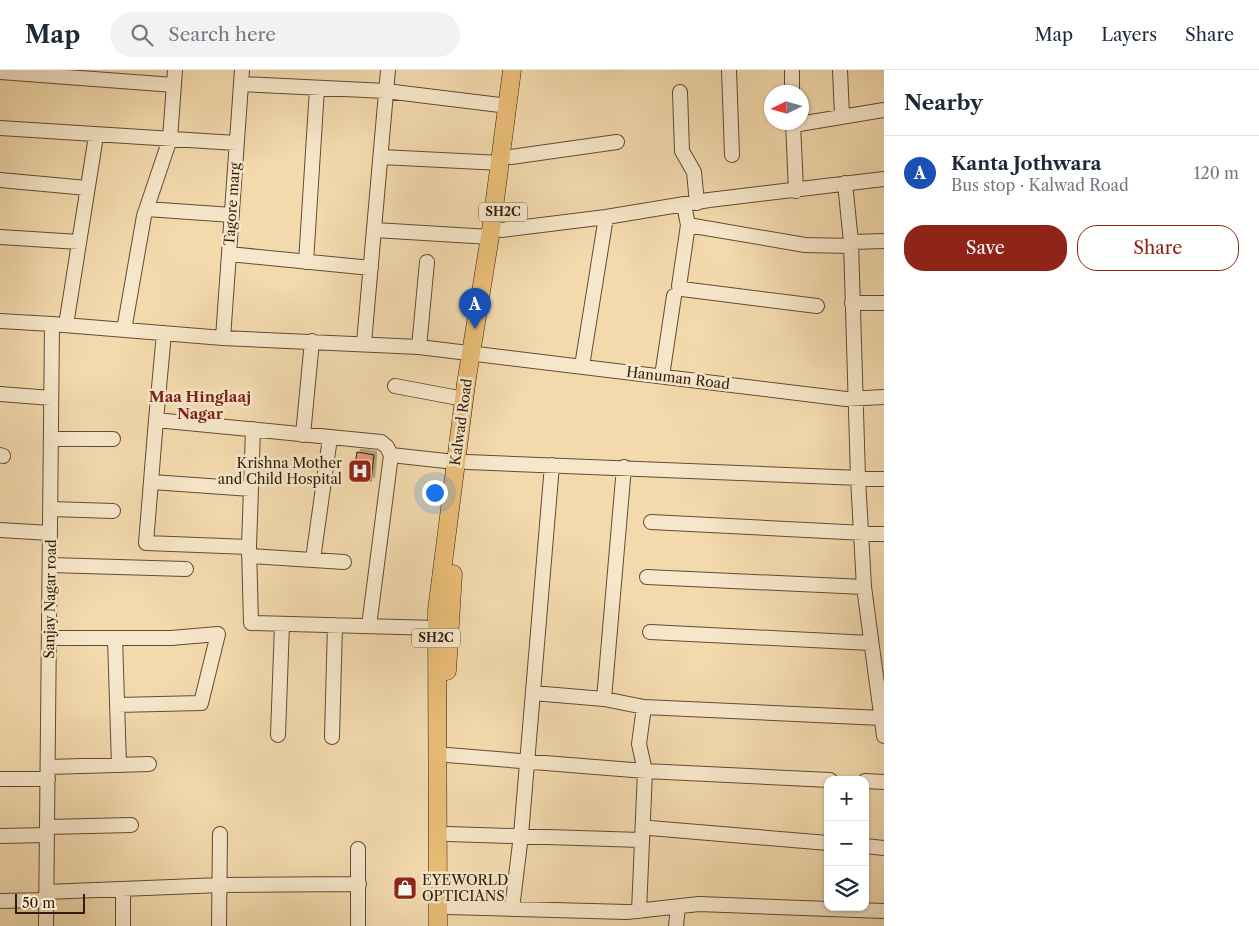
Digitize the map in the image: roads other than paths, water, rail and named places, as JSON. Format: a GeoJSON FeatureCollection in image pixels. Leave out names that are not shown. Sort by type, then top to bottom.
{"type":"FeatureCollection","features":[{"type":"Feature","properties":{"kind":"main road","name":"Kalwad Road"},"geometry":{"type":"LineString","coordinates":[[506,160],[508,106],[512,70]]}},
{"type":"Feature","properties":{"kind":"main road","name":"Kalwad Road"},"geometry":{"type":"LineString","coordinates":[[444,917],[448,834],[443,611],[461,462],[477,353],[506,160],[523,70]]}},
{"type":"Feature","properties":{"kind":"main road","name":"Kalwad Road"},"geometry":{"type":"LineString","coordinates":[[461,462],[464,399],[477,353]]}},
{"type":"Feature","properties":{"kind":"main road","name":"Kalwad Road"},"geometry":{"type":"LineString","coordinates":[[443,611],[436,628],[444,917]]}},
{"type":"Feature","properties":{"kind":"street"},"geometry":{"type":"LineString","coordinates":[[124,330],[147,209],[170,139],[175,70]]}},
{"type":"Feature","properties":{"kind":"street"},"geometry":{"type":"LineString","coordinates":[[364,343],[388,70]]}},
{"type":"Feature","properties":{"kind":"street"},"geometry":{"type":"LineString","coordinates":[[729,70],[732,155]]}},
{"type":"Feature","properties":{"kind":"street"},"geometry":{"type":"LineString","coordinates":[[792,70],[792,85]]}},
{"type":"Feature","properties":{"kind":"street"},"geometry":{"type":"LineString","coordinates":[[840,70],[842,116]]}},
{"type":"Feature","properties":{"kind":"street"},"geometry":{"type":"LineString","coordinates":[[0,72],[174,85]]}},
{"type":"Feature","properties":{"kind":"street"},"geometry":{"type":"LineString","coordinates":[[242,77],[317,89],[386,91],[508,106]]}},
{"type":"Feature","properties":{"kind":"street","name":"Tagore marg"},"geometry":{"type":"LineString","coordinates":[[223,338],[242,77]]}},
{"type":"Feature","properties":{"kind":"street"},"geometry":{"type":"LineString","coordinates":[[306,262],[317,89]]}},
{"type":"Feature","properties":{"kind":"street"},"geometry":{"type":"LineString","coordinates":[[680,92],[682,151],[694,172],[679,286],[682,289],[817,306]]}},
{"type":"Feature","properties":{"kind":"street"},"geometry":{"type":"LineString","coordinates":[[809,121],[884,110]]}},
{"type":"Feature","properties":{"kind":"street"},"geometry":{"type":"LineString","coordinates":[[0,128],[96,136],[236,143]]}},
{"type":"Feature","properties":{"kind":"street"},"geometry":{"type":"LineString","coordinates":[[793,130],[796,191]]}},
{"type":"Feature","properties":{"kind":"street","name":"Sanjay Nagar road"},"geometry":{"type":"LineString","coordinates":[[46,926],[51,398],[59,324],[79,242],[96,136]]}},
{"type":"Feature","properties":{"kind":"street"},"geometry":{"type":"LineString","coordinates":[[381,157],[506,160],[617,142]]}},
{"type":"Feature","properties":{"kind":"street"},"geometry":{"type":"LineString","coordinates":[[375,230],[495,233],[691,204],[884,179]]}},
{"type":"Feature","properties":{"kind":"street"},"geometry":{"type":"LineString","coordinates":[[0,180],[87,188]]}},
{"type":"Feature","properties":{"kind":"street"},"geometry":{"type":"LineString","coordinates":[[845,183],[851,244],[858,478],[864,587],[884,736]]}},
{"type":"Feature","properties":{"kind":"street"},"geometry":{"type":"LineString","coordinates":[[147,209],[232,215]]}},
{"type":"Feature","properties":{"kind":"street"},"geometry":{"type":"LineString","coordinates":[[582,366],[606,217]]}},
{"type":"Feature","properties":{"kind":"street"},"geometry":{"type":"LineString","coordinates":[[688,225],[806,245],[884,241]]}},
{"type":"Feature","properties":{"kind":"street"},"geometry":{"type":"LineString","coordinates":[[0,237],[79,242]]}},
{"type":"Feature","properties":{"kind":"street"},"geometry":{"type":"LineString","coordinates":[[229,254],[372,268]]}},
{"type":"Feature","properties":{"kind":"street"},"geometry":{"type":"LineString","coordinates":[[419,347],[428,262]]}},
{"type":"Feature","properties":{"kind":"street"},"geometry":{"type":"LineString","coordinates":[[662,376],[674,296]]}},
{"type":"Feature","properties":{"kind":"street"},"geometry":{"type":"LineString","coordinates":[[852,303],[884,303]]}},
{"type":"Feature","properties":{"kind":"street"},"geometry":{"type":"LineString","coordinates":[[0,321],[59,324]]}},
{"type":"Feature","properties":{"kind":"street","name":"Hanuman Road"},"geometry":{"type":"LineString","coordinates":[[59,324],[223,338],[419,347],[846,399],[884,397]]}},
{"type":"Feature","properties":{"kind":"street"},"geometry":{"type":"LineString","coordinates":[[164,333],[146,543],[344,562]]}},
{"type":"Feature","properties":{"kind":"street"},"geometry":{"type":"LineString","coordinates":[[303,434],[312,342]]}},
{"type":"Feature","properties":{"kind":"street"},"geometry":{"type":"LineString","coordinates":[[395,386],[464,399]]}},
{"type":"Feature","properties":{"kind":"street"},"geometry":{"type":"LineString","coordinates":[[0,394],[51,398]]}},
{"type":"Feature","properties":{"kind":"street"},"geometry":{"type":"LineString","coordinates":[[156,420],[381,442],[387,447],[391,455],[370,626]]}},
{"type":"Feature","properties":{"kind":"street"},"geometry":{"type":"LineString","coordinates":[[253,429],[249,552],[251,623],[436,628]]}},
{"type":"Feature","properties":{"kind":"street"},"geometry":{"type":"LineString","coordinates":[[313,559],[330,438]]}},
{"type":"Feature","properties":{"kind":"street"},"geometry":{"type":"LineString","coordinates":[[51,439],[113,439]]}},
{"type":"Feature","properties":{"kind":"street"},"geometry":{"type":"LineString","coordinates":[[391,455],[461,462],[624,467],[884,479]]}},
{"type":"Feature","properties":{"kind":"street"},"geometry":{"type":"LineString","coordinates":[[512,909],[521,835],[552,465]]}},
{"type":"Feature","properties":{"kind":"street"},"geometry":{"type":"LineString","coordinates":[[604,699],[624,467]]}},
{"type":"Feature","properties":{"kind":"street"},"geometry":{"type":"LineString","coordinates":[[152,482],[251,489]]}},
{"type":"Feature","properties":{"kind":"street"},"geometry":{"type":"LineString","coordinates":[[51,509],[113,511]]}},
{"type":"Feature","properties":{"kind":"street"},"geometry":{"type":"LineString","coordinates":[[651,522],[884,534]]}},
{"type":"Feature","properties":{"kind":"street"},"geometry":{"type":"LineString","coordinates":[[0,530],[50,533]]}},
{"type":"Feature","properties":{"kind":"street"},"geometry":{"type":"LineString","coordinates":[[50,564],[186,569]]}},
{"type":"Feature","properties":{"kind":"street"},"geometry":{"type":"LineString","coordinates":[[647,577],[864,587]]}},
{"type":"Feature","properties":{"kind":"street"},"geometry":{"type":"LineString","coordinates":[[278,735],[282,624]]}},
{"type":"Feature","properties":{"kind":"street"},"geometry":{"type":"LineString","coordinates":[[332,737],[335,625]]}},
{"type":"Feature","properties":{"kind":"street"},"geometry":{"type":"LineString","coordinates":[[650,632],[871,643]]}},
{"type":"Feature","properties":{"kind":"street"},"geometry":{"type":"LineString","coordinates":[[49,638],[171,638],[218,634],[202,703],[117,705]]}},
{"type":"Feature","properties":{"kind":"street"},"geometry":{"type":"LineString","coordinates":[[114,638],[120,765]]}},
{"type":"Feature","properties":{"kind":"street"},"geometry":{"type":"LineString","coordinates":[[533,693],[604,699],[644,707],[882,718]]}},
{"type":"Feature","properties":{"kind":"street"},"geometry":{"type":"LineString","coordinates":[[638,911],[645,771],[639,744],[644,707]]}},
{"type":"Feature","properties":{"kind":"street"},"geometry":{"type":"LineString","coordinates":[[447,755],[645,771],[824,780]]}},
{"type":"Feature","properties":{"kind":"street"},"geometry":{"type":"LineString","coordinates":[[0,779],[120,765],[149,764]]}},
{"type":"Feature","properties":{"kind":"street"},"geometry":{"type":"LineString","coordinates":[[869,781],[884,782]]}},
{"type":"Feature","properties":{"kind":"street"},"geometry":{"type":"LineString","coordinates":[[0,836],[131,825]]}},
{"type":"Feature","properties":{"kind":"street"},"geometry":{"type":"LineString","coordinates":[[650,828],[824,843]]}},
{"type":"Feature","properties":{"kind":"street"},"geometry":{"type":"LineString","coordinates":[[219,926],[221,885],[220,834]]}},
{"type":"Feature","properties":{"kind":"street"},"geometry":{"type":"LineString","coordinates":[[448,834],[641,840]]}},
{"type":"Feature","properties":{"kind":"street"},"geometry":{"type":"LineString","coordinates":[[869,846],[884,848]]}},
{"type":"Feature","properties":{"kind":"street"},"geometry":{"type":"LineString","coordinates":[[358,849],[358,926]]}},
{"type":"Feature","properties":{"kind":"street"},"geometry":{"type":"LineString","coordinates":[[0,901],[123,889],[221,885],[359,884]]}},
{"type":"Feature","properties":{"kind":"street"},"geometry":{"type":"LineString","coordinates":[[123,889],[123,926]]}},
{"type":"Feature","properties":{"kind":"street"},"geometry":{"type":"LineString","coordinates":[[444,917],[512,909],[638,911],[699,904],[884,910]]}},
{"type":"Feature","properties":{"kind":"street"},"geometry":{"type":"LineString","coordinates":[[676,926],[678,907]]}},
{"type":"Feature","properties":{"kind":"place","name":"Kanta Jothwara"},"geometry":{"type":"Point","coordinates":[475,329]}},
{"type":"Feature","properties":{"kind":"place","name":"Krishna Mother and Child Hospital"},"geometry":{"type":"Point","coordinates":[360,471]}},
{"type":"Feature","properties":{"kind":"place","name":"EYEWORLD OPTICIANS"},"geometry":{"type":"Point","coordinates":[405,888]}},
{"type":"Feature","properties":{"kind":"district","name":"Maa Hinglaaj Nagar"},"geometry":{"type":"Point","coordinates":[200,406]}}]}
